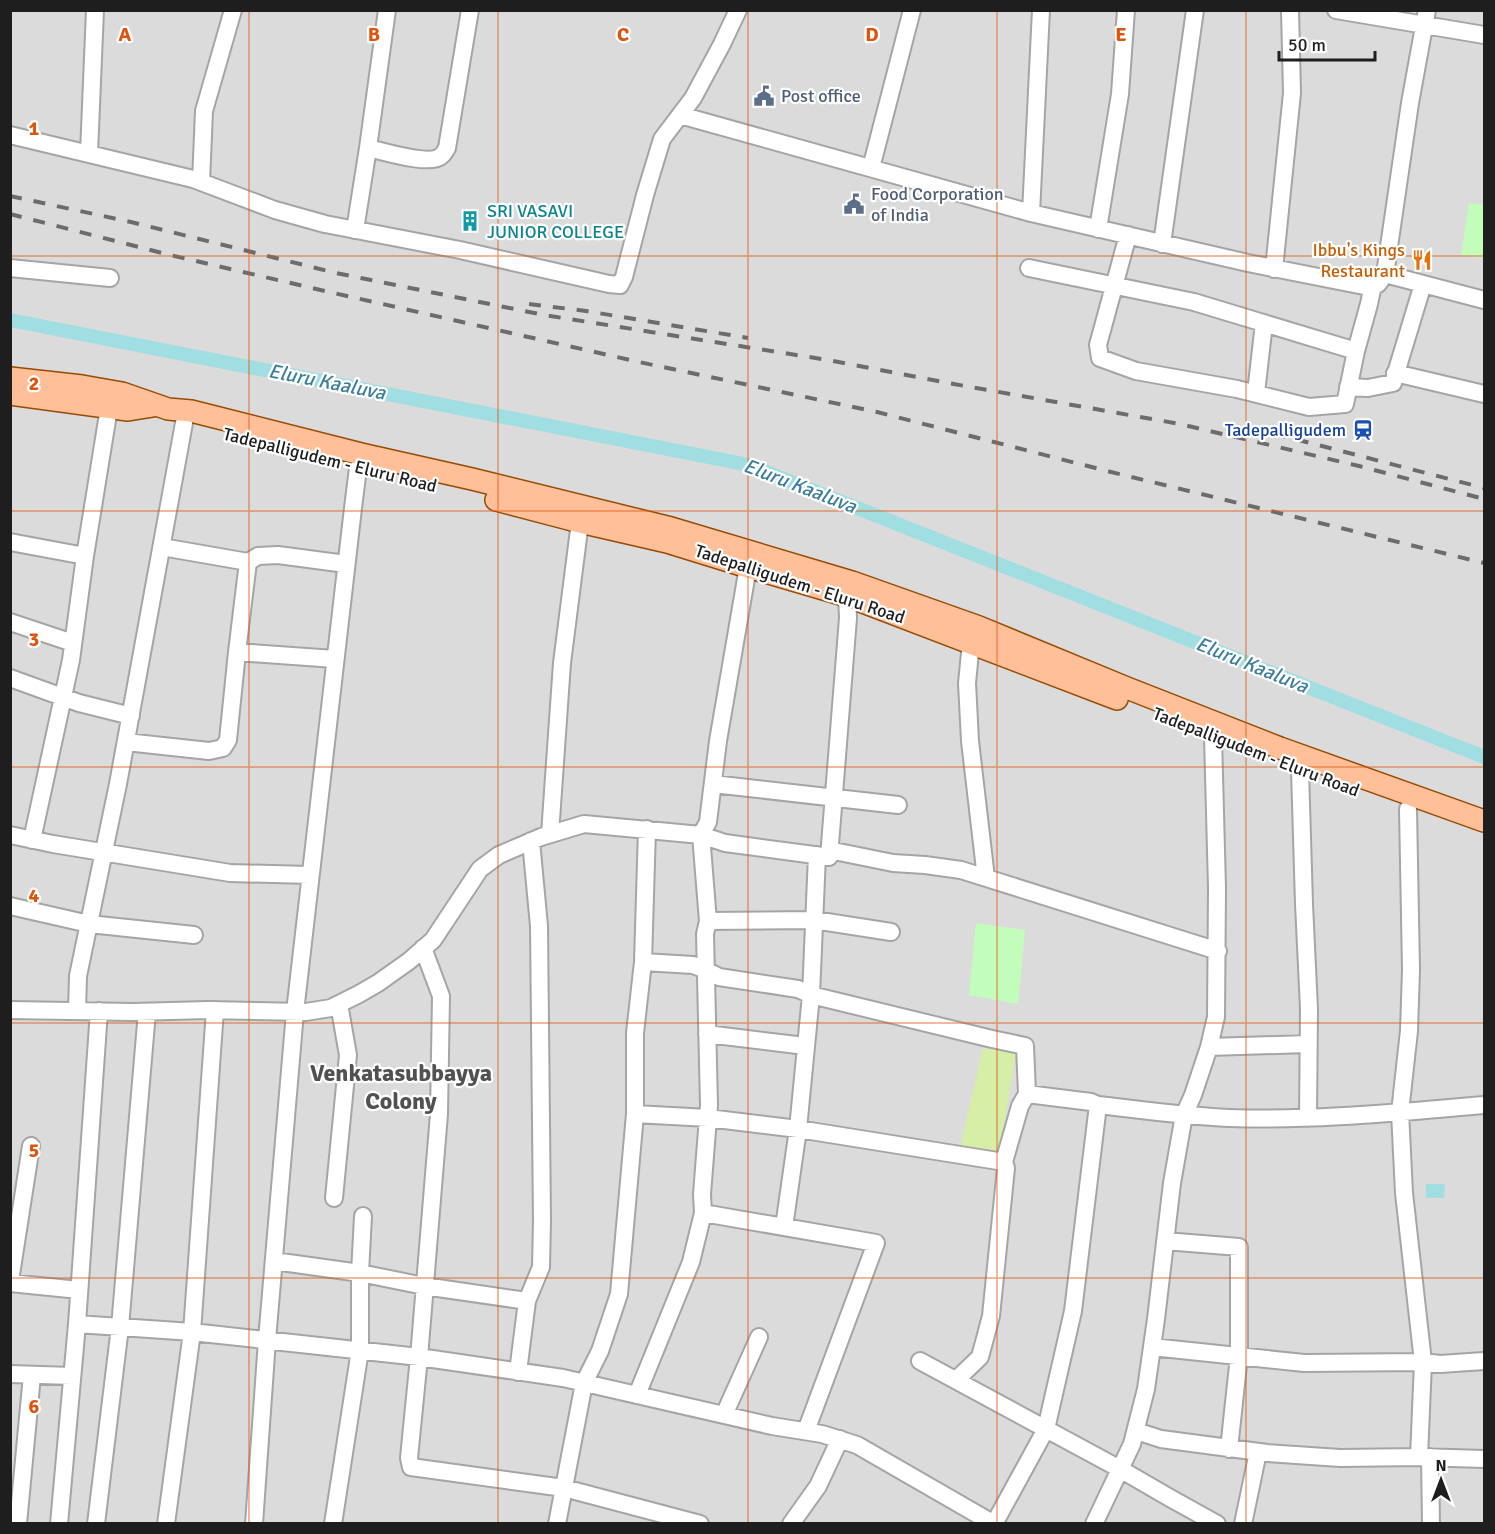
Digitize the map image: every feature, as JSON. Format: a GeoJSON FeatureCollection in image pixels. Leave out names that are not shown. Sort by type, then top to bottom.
{"type":"FeatureCollection","features":[{"type":"Feature","properties":{"kind":"main road","name":"Tadepalligudem - Eluru Road"},"geometry":{"type":"LineString","coordinates":[[10,378],[122,393],[156,405],[191,411],[671,528],[852,582],[979,627],[1280,748],[1485,821]]}},
{"type":"Feature","properties":{"kind":"main road","name":"Tadepalligudem - Eluru Road"},"geometry":{"type":"LineString","coordinates":[[10,394],[128,410],[156,405],[184,423],[358,468],[667,542],[847,596],[1300,770],[1485,836]]}},
{"type":"Feature","properties":{"kind":"street"},"geometry":{"type":"LineString","coordinates":[[89,153],[95,10]]}},
{"type":"Feature","properties":{"kind":"street"},"geometry":{"type":"LineString","coordinates":[[201,182],[204,111],[233,10]]}},
{"type":"Feature","properties":{"kind":"street"},"geometry":{"type":"LineString","coordinates":[[355,230],[387,10]]}},
{"type":"Feature","properties":{"kind":"street"},"geometry":{"type":"LineString","coordinates":[[368,148],[404,157],[432,160],[441,157],[447,148],[470,10]]}},
{"type":"Feature","properties":{"kind":"street"},"geometry":{"type":"LineString","coordinates":[[10,135],[201,182],[275,210],[325,224],[460,250],[620,285],[662,139],[698,89],[738,10]]}},
{"type":"Feature","properties":{"kind":"street"},"geometry":{"type":"LineString","coordinates":[[871,168],[912,10]]}},
{"type":"Feature","properties":{"kind":"street"},"geometry":{"type":"LineString","coordinates":[[1031,213],[1041,10]]}},
{"type":"Feature","properties":{"kind":"street"},"geometry":{"type":"LineString","coordinates":[[1098,229],[1120,94],[1126,10]]}},
{"type":"Feature","properties":{"kind":"street"},"geometry":{"type":"LineString","coordinates":[[1162,243],[1195,10]]}},
{"type":"Feature","properties":{"kind":"street"},"geometry":{"type":"LineString","coordinates":[[1274,269],[1292,93],[1290,10]]}},
{"type":"Feature","properties":{"kind":"street"},"geometry":{"type":"LineString","coordinates":[[1336,10],[1426,18],[1485,35]]}},
{"type":"Feature","properties":{"kind":"street"},"geometry":{"type":"LineString","coordinates":[[1128,236],[1098,345],[1100,358],[1137,371],[1256,393],[1314,408],[1345,404],[1356,351],[1369,304],[1379,280],[1426,18]]}},
{"type":"Feature","properties":{"kind":"street"},"geometry":{"type":"LineString","coordinates":[[680,115],[1031,213],[1128,236],[1274,269],[1364,286],[1379,280],[1423,284],[1485,300]]}},
{"type":"Feature","properties":{"kind":"street"},"geometry":{"type":"LineString","coordinates":[[10,268],[110,278]]}},
{"type":"Feature","properties":{"kind":"street"},"geometry":{"type":"LineString","coordinates":[[1029,268],[1194,302],[1356,351]]}},
{"type":"Feature","properties":{"kind":"street"},"geometry":{"type":"LineString","coordinates":[[1348,387],[1368,388],[1393,383],[1423,284]]}},
{"type":"Feature","properties":{"kind":"street"},"geometry":{"type":"LineString","coordinates":[[1256,393],[1264,323]]}},
{"type":"Feature","properties":{"kind":"street"},"geometry":{"type":"LineString","coordinates":[[1395,374],[1485,394]]}},
{"type":"Feature","properties":{"kind":"street"},"geometry":{"type":"LineString","coordinates":[[32,840],[64,698],[109,408]]}},
{"type":"Feature","properties":{"kind":"street"},"geometry":{"type":"LineString","coordinates":[[76,1011],[78,976],[131,716],[184,423]]}},
{"type":"Feature","properties":{"kind":"street"},"geometry":{"type":"LineString","coordinates":[[254,1524],[295,1012],[358,468]]}},
{"type":"Feature","properties":{"kind":"street"},"geometry":{"type":"LineString","coordinates":[[550,834],[562,663],[580,522]]}},
{"type":"Feature","properties":{"kind":"street"},"geometry":{"type":"LineString","coordinates":[[10,542],[85,556]]}},
{"type":"Feature","properties":{"kind":"street"},"geometry":{"type":"LineString","coordinates":[[162,546],[248,562],[258,556],[278,555],[346,564]]}},
{"type":"Feature","properties":{"kind":"street"},"geometry":{"type":"LineString","coordinates":[[126,742],[209,752],[223,748],[228,741],[248,562]]}},
{"type":"Feature","properties":{"kind":"street"},"geometry":{"type":"LineString","coordinates":[[637,1395],[691,1262],[703,1213],[702,1194],[709,1105],[705,934],[708,921],[701,835],[708,822],[720,730],[748,567]]}},
{"type":"Feature","properties":{"kind":"street"},"geometry":{"type":"LineString","coordinates":[[784,1227],[798,1129],[811,995],[814,920],[833,798],[848,618],[847,596]]}},
{"type":"Feature","properties":{"kind":"street"},"geometry":{"type":"LineString","coordinates":[[10,622],[73,644]]}},
{"type":"Feature","properties":{"kind":"street"},"geometry":{"type":"LineString","coordinates":[[971,643],[967,683],[970,741],[986,878]]}},
{"type":"Feature","properties":{"kind":"street"},"geometry":{"type":"LineString","coordinates":[[237,652],[335,659]]}},
{"type":"Feature","properties":{"kind":"street"},"geometry":{"type":"LineString","coordinates":[[10,678],[79,703],[131,716]]}},
{"type":"Feature","properties":{"kind":"street"},"geometry":{"type":"LineString","coordinates":[[1094,1524],[1136,1431],[1146,1389],[1172,1183],[1184,1115],[1209,1047],[1216,1017],[1218,951],[1213,737]]}},
{"type":"Feature","properties":{"kind":"street"},"geometry":{"type":"LineString","coordinates":[[1300,770],[1309,1010],[1308,1118]]}},
{"type":"Feature","properties":{"kind":"street"},"geometry":{"type":"LineString","coordinates":[[713,784],[898,805]]}},
{"type":"Feature","properties":{"kind":"street"},"geometry":{"type":"LineString","coordinates":[[1408,809],[1411,970],[1409,1031],[1400,1112],[1404,1193],[1423,1362],[1424,1457],[1431,1524]]}},
{"type":"Feature","properties":{"kind":"street"},"geometry":{"type":"LineString","coordinates":[[10,1010],[306,1012],[331,1008],[378,984],[433,940],[480,869],[499,855],[550,834],[584,824],[701,835],[725,843],[823,852],[893,863],[961,870],[1218,951]]}},
{"type":"Feature","properties":{"kind":"street"},"geometry":{"type":"LineString","coordinates":[[557,1524],[584,1383],[600,1350],[619,1294],[635,1114],[635,1033],[643,962],[647,829]]}},
{"type":"Feature","properties":{"kind":"street"},"geometry":{"type":"LineString","coordinates":[[10,835],[230,873],[310,875]]}},
{"type":"Feature","properties":{"kind":"street"},"geometry":{"type":"LineString","coordinates":[[518,1372],[527,1302],[541,1267],[538,926],[531,842]]}},
{"type":"Feature","properties":{"kind":"street"},"geometry":{"type":"LineString","coordinates":[[10,906],[89,924],[194,935]]}},
{"type":"Feature","properties":{"kind":"street"},"geometry":{"type":"LineString","coordinates":[[708,921],[814,920],[891,932]]}},
{"type":"Feature","properties":{"kind":"street"},"geometry":{"type":"LineString","coordinates":[[423,948],[441,996],[439,1114],[409,1458],[411,1467],[564,1488],[700,1524]]}},
{"type":"Feature","properties":{"kind":"street"},"geometry":{"type":"LineString","coordinates":[[643,962],[693,965],[719,977],[798,989],[811,995],[1025,1046],[1027,1094],[1020,1106],[1004,1162],[1006,1168],[991,1316],[980,1357],[956,1380]]}},
{"type":"Feature","properties":{"kind":"street"},"geometry":{"type":"LineString","coordinates":[[334,1198],[348,1055],[339,1004]]}},
{"type":"Feature","properties":{"kind":"street"},"geometry":{"type":"LineString","coordinates":[[166,1524],[192,1332],[215,1010]]}},
{"type":"Feature","properties":{"kind":"street"},"geometry":{"type":"LineString","coordinates":[[59,1524],[77,1324],[99,1011]]}},
{"type":"Feature","properties":{"kind":"street"},"geometry":{"type":"LineString","coordinates":[[96,1524],[120,1327],[147,1012]]}},
{"type":"Feature","properties":{"kind":"street"},"geometry":{"type":"LineString","coordinates":[[707,1034],[805,1046]]}},
{"type":"Feature","properties":{"kind":"street"},"geometry":{"type":"LineString","coordinates":[[1209,1047],[1308,1044]]}},
{"type":"Feature","properties":{"kind":"street"},"geometry":{"type":"LineString","coordinates":[[1027,1094],[1091,1102],[1098,1105],[1230,1118],[1308,1118],[1485,1105]]}},
{"type":"Feature","properties":{"kind":"street"},"geometry":{"type":"LineString","coordinates":[[77,1324],[192,1332],[360,1350],[563,1378],[857,1444],[994,1524],[1046,1429],[1073,1311],[1098,1105]]}},
{"type":"Feature","properties":{"kind":"street"},"geometry":{"type":"LineString","coordinates":[[635,1114],[708,1118],[798,1129],[1004,1162]]}},
{"type":"Feature","properties":{"kind":"street"},"geometry":{"type":"LineString","coordinates":[[31,1146],[10,1282],[79,1290]]}},
{"type":"Feature","properties":{"kind":"street"},"geometry":{"type":"LineString","coordinates":[[703,1213],[876,1243],[806,1431]]}},
{"type":"Feature","properties":{"kind":"street"},"geometry":{"type":"LineString","coordinates":[[333,1524],[360,1350],[363,1216]]}},
{"type":"Feature","properties":{"kind":"street"},"geometry":{"type":"LineString","coordinates":[[1165,1242],[1239,1247],[1239,1356],[1229,1449]]}},
{"type":"Feature","properties":{"kind":"street"},"geometry":{"type":"LineString","coordinates":[[274,1261],[360,1273],[424,1286],[527,1302]]}},
{"type":"Feature","properties":{"kind":"street"},"geometry":{"type":"LineString","coordinates":[[724,1415],[759,1336]]}},
{"type":"Feature","properties":{"kind":"street"},"geometry":{"type":"LineString","coordinates":[[1152,1347],[1304,1363],[1423,1362],[1440,1364],[1485,1361]]}},
{"type":"Feature","properties":{"kind":"street"},"geometry":{"type":"LineString","coordinates":[[920,1361],[1217,1524]]}},
{"type":"Feature","properties":{"kind":"street"},"geometry":{"type":"LineString","coordinates":[[10,1374],[72,1376]]}},
{"type":"Feature","properties":{"kind":"street"},"geometry":{"type":"LineString","coordinates":[[18,1524],[32,1375]]}},
{"type":"Feature","properties":{"kind":"street"},"geometry":{"type":"LineString","coordinates":[[1136,1431],[1161,1439],[1258,1452],[1340,1458],[1485,1459]]}},
{"type":"Feature","properties":{"kind":"street"},"geometry":{"type":"LineString","coordinates":[[791,1524],[818,1486],[840,1439]]}},
{"type":"Feature","properties":{"kind":"street"},"geometry":{"type":"LineString","coordinates":[[1243,1524],[1258,1452]]}},
{"type":"Feature","properties":{"kind":"shaded area"},"geometry":{"type":"Polygon","coordinates":[[[10,11],[1484,11],[1484,1523],[11,1523],[10,11]]]}},
{"type":"Feature","properties":{"kind":"green space"},"geometry":{"type":"Polygon","coordinates":[[[1469,203],[1484,205],[1484,258],[1461,255],[1469,203]]]}},
{"type":"Feature","properties":{"kind":"green space"},"geometry":{"type":"Polygon","coordinates":[[[976,923],[1025,930],[1018,1004],[969,995],[976,923]]]}},
{"type":"Feature","properties":{"kind":"green space"},"geometry":{"type":"Polygon","coordinates":[[[983,1048],[1016,1053],[999,1154],[960,1147],[983,1048]]]}},
{"type":"Feature","properties":{"kind":"water"},"geometry":{"type":"Polygon","coordinates":[[[1426,1184],[1445,1184],[1444,1198],[1426,1198],[1426,1184]]]}},
{"type":"Feature","properties":{"kind":"waterway","name":"Eluru Kaaluva"},"geometry":{"type":"LineString","coordinates":[[10,320],[749,465],[1484,757]]}},
{"type":"Feature","properties":{"kind":"railway"},"geometry":{"type":"LineString","coordinates":[[10,196],[131,222],[336,273],[544,315],[828,360],[1180,424],[1359,466],[1484,499]]}},
{"type":"Feature","properties":{"kind":"railway"},"geometry":{"type":"LineString","coordinates":[[10,214],[170,255],[325,291],[639,362],[877,412],[1484,563]]}},
{"type":"Feature","properties":{"kind":"railway"},"geometry":{"type":"LineString","coordinates":[[529,304],[586,311],[748,338]]}},
{"type":"Feature","properties":{"kind":"railway"},"geometry":{"type":"LineString","coordinates":[[1226,426],[1287,437],[1484,488]]}},
{"type":"Feature","properties":{"kind":"place","name":"Post office"},"geometry":{"type":"Point","coordinates":[764,96]}},
{"type":"Feature","properties":{"kind":"place","name":"Food Corporation of India"},"geometry":{"type":"Point","coordinates":[854,204]}},
{"type":"Feature","properties":{"kind":"place","name":"SRI VASAVI JUNIOR COLLEGE"},"geometry":{"type":"Point","coordinates":[470,221]}},
{"type":"Feature","properties":{"kind":"place","name":"Ibbu's Kings Restaurant"},"geometry":{"type":"Point","coordinates":[1422,260]}},
{"type":"Feature","properties":{"kind":"place","name":"Tadepalligudem"},"geometry":{"type":"Point","coordinates":[1363,430]}},
{"type":"Feature","properties":{"kind":"district","name":"Venkatasubbayya Colony"},"geometry":{"type":"Point","coordinates":[401,1087]}}]}
